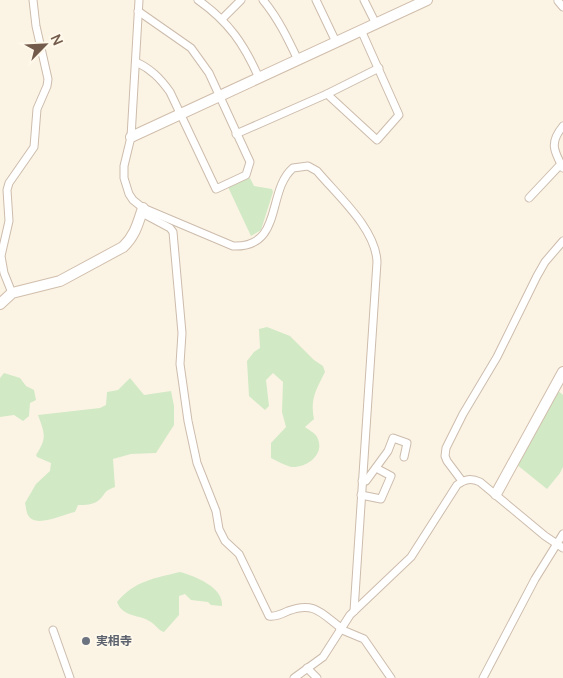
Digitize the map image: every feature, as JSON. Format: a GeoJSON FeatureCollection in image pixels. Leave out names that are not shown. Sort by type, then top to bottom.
{"type":"FeatureCollection","features":[{"type":"Feature","properties":{"kind":"street"},"geometry":{"type":"LineString","coordinates":[[12,293],[4,273],[2,256],[9,221],[8,183],[34,147],[37,108],[47,86],[48,79],[36,26],[34,0]]}},
{"type":"Feature","properties":{"kind":"street"},"geometry":{"type":"LineString","coordinates":[[139,0],[131,137],[124,166],[124,178],[129,194],[142,210],[170,228],[173,232],[182,333],[180,364],[188,421],[197,463],[216,511],[219,529],[225,541],[239,554],[269,616],[275,616],[298,607],[306,606],[316,610],[341,629],[364,639],[391,678]]}},
{"type":"Feature","properties":{"kind":"street"},"geometry":{"type":"LineString","coordinates":[[198,0],[222,19],[242,43],[259,78]]}},
{"type":"Feature","properties":{"kind":"street"},"geometry":{"type":"LineString","coordinates":[[222,19],[241,0]]}},
{"type":"Feature","properties":{"kind":"street"},"geometry":{"type":"LineString","coordinates":[[263,0],[272,10],[285,32],[298,60]]}},
{"type":"Feature","properties":{"kind":"street"},"geometry":{"type":"LineString","coordinates":[[316,0],[336,42]]}},
{"type":"Feature","properties":{"kind":"street"},"geometry":{"type":"LineString","coordinates":[[364,0],[376,24]]}},
{"type":"Feature","properties":{"kind":"street"},"geometry":{"type":"LineString","coordinates":[[131,137],[376,24],[413,3],[427,0]]}},
{"type":"Feature","properties":{"kind":"street"},"geometry":{"type":"LineString","coordinates":[[558,1],[563,7]]}},
{"type":"Feature","properties":{"kind":"street"},"geometry":{"type":"LineString","coordinates":[[136,62],[149,68],[160,78],[170,92],[216,188],[246,176],[250,162],[209,73],[191,48],[138,11]]}},
{"type":"Feature","properties":{"kind":"street"},"geometry":{"type":"LineString","coordinates":[[327,94],[377,140],[400,115],[361,30]]}},
{"type":"Feature","properties":{"kind":"street"},"geometry":{"type":"LineString","coordinates":[[236,134],[327,94],[379,68]]}},
{"type":"Feature","properties":{"kind":"street"},"geometry":{"type":"LineString","coordinates":[[529,198],[562,166],[554,147],[556,135],[563,126]]}},
{"type":"Feature","properties":{"kind":"street"},"geometry":{"type":"LineString","coordinates":[[142,210],[233,246],[247,244],[265,234],[284,179],[289,172],[293,168],[308,166],[317,171],[363,225],[376,247],[377,262],[354,611]]}},
{"type":"Feature","properties":{"kind":"street"},"geometry":{"type":"LineString","coordinates":[[0,304],[12,293],[60,281],[123,247],[136,230],[142,210]]}},
{"type":"Feature","properties":{"kind":"street"},"geometry":{"type":"LineString","coordinates":[[462,481],[444,456],[446,448],[463,414],[501,350],[537,276],[545,262],[563,241]]}},
{"type":"Feature","properties":{"kind":"street"},"geometry":{"type":"LineString","coordinates":[[496,494],[563,372]]}},
{"type":"Feature","properties":{"kind":"street"},"geometry":{"type":"LineString","coordinates":[[362,481],[366,480],[376,468],[388,451],[393,438],[407,443],[404,457]]}},
{"type":"Feature","properties":{"kind":"street"},"geometry":{"type":"LineString","coordinates":[[361,495],[381,499],[391,476],[376,468]]}},
{"type":"Feature","properties":{"kind":"street"},"geometry":{"type":"LineString","coordinates":[[294,678],[323,656],[354,611],[411,557],[457,485],[462,481],[474,480],[480,482],[560,546]]}},
{"type":"Feature","properties":{"kind":"street"},"geometry":{"type":"LineString","coordinates":[[483,678],[535,579],[560,546],[563,534]]}},
{"type":"Feature","properties":{"kind":"street"},"geometry":{"type":"LineString","coordinates":[[53,630],[70,678]]}},
{"type":"Feature","properties":{"kind":"street"},"geometry":{"type":"LineString","coordinates":[[307,668],[317,678]]}},
{"type":"Feature","properties":{"kind":"green space"},"geometry":{"type":"Polygon","coordinates":[[[250,178],[254,186],[272,189],[273,192],[261,230],[251,236],[228,187],[250,178]]]}},
{"type":"Feature","properties":{"kind":"green space"},"geometry":{"type":"Polygon","coordinates":[[[267,327],[290,336],[314,360],[323,366],[325,372],[313,400],[314,419],[305,427],[316,436],[319,449],[314,459],[298,467],[292,467],[271,458],[271,443],[286,427],[282,412],[283,382],[273,373],[266,380],[269,406],[265,410],[249,396],[247,361],[260,348],[259,329],[267,327]]]}},
{"type":"Feature","properties":{"kind":"green space"},"geometry":{"type":"Polygon","coordinates":[[[4,373],[20,378],[26,386],[34,390],[36,400],[30,403],[29,416],[23,421],[14,415],[0,417],[0,378],[4,373]]]}},
{"type":"Feature","properties":{"kind":"green space"},"geometry":{"type":"Polygon","coordinates":[[[130,378],[144,395],[171,391],[174,406],[174,425],[156,453],[131,454],[113,459],[115,487],[107,491],[97,502],[78,505],[75,512],[50,520],[37,521],[32,519],[27,514],[25,503],[36,484],[50,471],[51,463],[36,455],[44,436],[38,415],[100,408],[106,405],[107,392],[118,390],[130,378]]]}},
{"type":"Feature","properties":{"kind":"green space"},"geometry":{"type":"Polygon","coordinates":[[[557,390],[563,395],[563,467],[547,489],[516,464],[557,390]]]}},
{"type":"Feature","properties":{"kind":"green space"},"geometry":{"type":"Polygon","coordinates":[[[180,572],[207,583],[218,593],[222,606],[191,600],[185,594],[179,596],[179,615],[164,632],[153,623],[123,611],[117,602],[130,589],[146,581],[180,572]]]}},
{"type":"Feature","properties":{"kind":"place","name":"実相寺"},"geometry":{"type":"Point","coordinates":[86,641]}}]}
